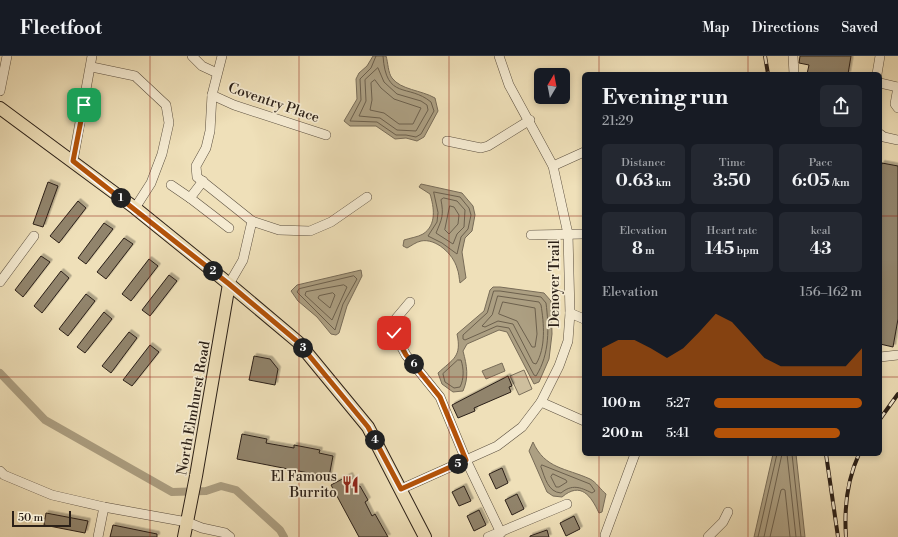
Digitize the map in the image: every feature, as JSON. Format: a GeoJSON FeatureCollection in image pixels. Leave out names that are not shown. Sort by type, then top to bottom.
{"type":"FeatureCollection","features":[{"type":"Feature","properties":{"kind":"main road"},"geometry":{"type":"LineString","coordinates":[[0,108],[135,208],[298,342],[354,407],[368,427],[425,537]]}},
{"type":"Feature","properties":{"kind":"main road","name":"North Elmhurst Road"},"geometry":{"type":"LineString","coordinates":[[184,537],[202,444],[229,284]]}},
{"type":"Feature","properties":{"kind":"street"},"geometry":{"type":"LineString","coordinates":[[0,91],[7,56]]}},
{"type":"Feature","properties":{"kind":"street"},"geometry":{"type":"LineString","coordinates":[[73,161],[92,67],[92,56]]}},
{"type":"Feature","properties":{"kind":"street"},"geometry":{"type":"LineString","coordinates":[[192,56],[202,66],[217,73]]}},
{"type":"Feature","properties":{"kind":"street"},"geometry":{"type":"LineString","coordinates":[[222,56],[212,95],[210,131],[206,148],[196,166],[197,177],[252,221],[279,230],[310,231],[331,222],[367,197]]}},
{"type":"Feature","properties":{"kind":"street","name":"Denoyer Trail"},"geometry":{"type":"LineString","coordinates":[[401,489],[497,446],[522,427],[541,402],[559,366],[568,341],[570,313],[568,234],[554,166],[530,120],[509,85],[499,56]]}},
{"type":"Feature","properties":{"kind":"street"},"geometry":{"type":"LineString","coordinates":[[793,56],[794,72]]}},
{"type":"Feature","properties":{"kind":"street"},"geometry":{"type":"LineString","coordinates":[[877,72],[880,56]]}},
{"type":"Feature","properties":{"kind":"street"},"geometry":{"type":"LineString","coordinates":[[92,67],[135,76],[166,105],[169,123],[162,154],[151,183],[135,208]]}},
{"type":"Feature","properties":{"kind":"street"},"geometry":{"type":"LineString","coordinates":[[882,83],[898,87],[894,104],[898,108]]}},
{"type":"Feature","properties":{"kind":"street","name":"Coventry Place"},"geometry":{"type":"LineString","coordinates":[[212,95],[234,105],[326,135]]}},
{"type":"Feature","properties":{"kind":"street"},"geometry":{"type":"LineString","coordinates":[[447,141],[481,148],[488,146],[530,120]]}},
{"type":"Feature","properties":{"kind":"street"},"geometry":{"type":"LineString","coordinates":[[882,136],[898,140]]}},
{"type":"Feature","properties":{"kind":"street"},"geometry":{"type":"LineString","coordinates":[[554,166],[582,153]]}},
{"type":"Feature","properties":{"kind":"street"},"geometry":{"type":"LineString","coordinates":[[190,198],[203,181]]}},
{"type":"Feature","properties":{"kind":"street"},"geometry":{"type":"LineString","coordinates":[[171,185],[229,228]]}},
{"type":"Feature","properties":{"kind":"street"},"geometry":{"type":"LineString","coordinates":[[229,284],[243,260],[252,221]]}},
{"type":"Feature","properties":{"kind":"street"},"geometry":{"type":"LineString","coordinates":[[531,235],[582,234]]}},
{"type":"Feature","properties":{"kind":"street"},"geometry":{"type":"LineString","coordinates":[[0,282],[34,236]]}},
{"type":"Feature","properties":{"kind":"street"},"geometry":{"type":"LineString","coordinates":[[410,302],[394,321],[394,333],[406,355],[440,397],[466,460],[501,533]]}},
{"type":"Feature","properties":{"kind":"street"},"geometry":{"type":"LineString","coordinates":[[570,313],[582,318]]}},
{"type":"Feature","properties":{"kind":"street"},"geometry":{"type":"LineString","coordinates":[[882,357],[898,356]]}},
{"type":"Feature","properties":{"kind":"street"},"geometry":{"type":"LineString","coordinates":[[541,402],[582,420]]}},
{"type":"Feature","properties":{"kind":"street"},"geometry":{"type":"LineString","coordinates":[[605,535],[635,456]]}},
{"type":"Feature","properties":{"kind":"street"},"geometry":{"type":"LineString","coordinates":[[1,476],[52,495],[104,507],[187,522],[202,528],[225,533],[230,537]]}},
{"type":"Feature","properties":{"kind":"street"},"geometry":{"type":"LineString","coordinates":[[488,537],[501,533],[567,504]]}},
{"type":"Feature","properties":{"kind":"street"},"geometry":{"type":"LineString","coordinates":[[98,537],[104,507]]}},
{"type":"Feature","properties":{"kind":"street"},"geometry":{"type":"LineString","coordinates":[[708,537],[723,522],[728,512]]}},
{"type":"Feature","properties":{"kind":"shaded area"},"geometry":{"type":"Polygon","coordinates":[[[524,370],[532,389],[519,395],[510,376],[524,370]]]}},
{"type":"Feature","properties":{"kind":"water"},"geometry":{"type":"Polygon","coordinates":[[[373,56],[386,56],[390,73],[396,82],[435,98],[438,111],[424,137],[417,141],[406,138],[395,139],[376,126],[350,126],[344,121],[357,99],[356,79],[373,56]]]}},
{"type":"Feature","properties":{"kind":"water"},"geometry":{"type":"Polygon","coordinates":[[[421,184],[462,193],[473,206],[475,215],[472,231],[465,238],[462,252],[466,278],[460,283],[455,263],[452,257],[443,248],[427,241],[415,243],[407,248],[403,246],[404,240],[423,234],[431,226],[433,204],[430,194],[419,187],[421,184]]]}},
{"type":"Feature","properties":{"kind":"water"},"geometry":{"type":"Polygon","coordinates":[[[361,270],[362,276],[347,306],[339,333],[336,335],[331,334],[317,317],[298,301],[291,291],[297,285],[361,270]]]}},
{"type":"Feature","properties":{"kind":"water"},"geometry":{"type":"Polygon","coordinates":[[[493,287],[544,293],[551,301],[552,334],[549,359],[539,382],[534,384],[507,332],[499,330],[467,344],[463,351],[467,371],[465,386],[463,391],[453,392],[442,384],[438,373],[455,357],[458,348],[457,334],[484,311],[490,290],[493,287]]]}},
{"type":"Feature","properties":{"kind":"water"},"geometry":{"type":"Polygon","coordinates":[[[502,363],[505,371],[486,379],[482,371],[502,363]]]}},
{"type":"Feature","properties":{"kind":"water"},"geometry":{"type":"Polygon","coordinates":[[[533,442],[538,451],[550,463],[592,480],[606,494],[602,512],[599,513],[589,496],[580,491],[575,490],[569,492],[562,497],[553,496],[547,492],[529,451],[533,442]]]}},
{"type":"Feature","properties":{"kind":"water"},"geometry":{"type":"Polygon","coordinates":[[[773,456],[796,456],[805,537],[754,537],[773,456]]]}},
{"type":"Feature","properties":{"kind":"building"},"geometry":{"type":"Polygon","coordinates":[[[800,56],[851,56],[848,72],[807,72],[809,65],[799,63],[800,56]]]}},
{"type":"Feature","properties":{"kind":"building"},"geometry":{"type":"Polygon","coordinates":[[[882,163],[898,166],[898,319],[893,347],[882,344],[882,163]]]}},
{"type":"Feature","properties":{"kind":"building"},"geometry":{"type":"Polygon","coordinates":[[[48,182],[58,186],[43,227],[33,224],[48,182]]]}},
{"type":"Feature","properties":{"kind":"building"},"geometry":{"type":"Polygon","coordinates":[[[78,201],[86,208],[59,243],[50,236],[78,201]]]}},
{"type":"Feature","properties":{"kind":"building"},"geometry":{"type":"Polygon","coordinates":[[[104,223],[113,229],[86,264],[78,258],[104,223]]]}},
{"type":"Feature","properties":{"kind":"building"},"geometry":{"type":"Polygon","coordinates":[[[124,238],[133,244],[106,279],[97,272],[124,238]]]}},
{"type":"Feature","properties":{"kind":"building"},"geometry":{"type":"Polygon","coordinates":[[[41,256],[50,262],[23,297],[15,290],[41,256]]]}},
{"type":"Feature","properties":{"kind":"building"},"geometry":{"type":"Polygon","coordinates":[[[149,259],[158,266],[131,301],[122,294],[149,259]]]}},
{"type":"Feature","properties":{"kind":"building"},"geometry":{"type":"Polygon","coordinates":[[[61,271],[69,278],[42,313],[34,306],[61,271]]]}},
{"type":"Feature","properties":{"kind":"building"},"geometry":{"type":"Polygon","coordinates":[[[169,275],[177,281],[150,316],[142,310],[169,275]]]}},
{"type":"Feature","properties":{"kind":"building"},"geometry":{"type":"Polygon","coordinates":[[[86,294],[95,301],[68,336],[59,329],[86,294]]]}},
{"type":"Feature","properties":{"kind":"building"},"geometry":{"type":"Polygon","coordinates":[[[104,312],[112,319],[85,353],[77,347],[104,312]]]}},
{"type":"Feature","properties":{"kind":"building"},"geometry":{"type":"Polygon","coordinates":[[[129,332],[137,338],[111,373],[102,366],[129,332]]]}},
{"type":"Feature","properties":{"kind":"building"},"geometry":{"type":"Polygon","coordinates":[[[150,345],[159,352],[132,386],[123,380],[150,345]]]}},
{"type":"Feature","properties":{"kind":"building"},"geometry":{"type":"Polygon","coordinates":[[[254,356],[270,359],[278,369],[275,385],[249,380],[254,356]]]}},
{"type":"Feature","properties":{"kind":"building"},"geometry":{"type":"Polygon","coordinates":[[[508,376],[512,386],[509,387],[511,392],[474,408],[475,411],[458,418],[452,405],[508,376]]]}},
{"type":"Feature","properties":{"kind":"building"},"geometry":{"type":"Polygon","coordinates":[[[242,434],[267,439],[266,443],[294,448],[294,445],[320,450],[319,453],[333,456],[329,477],[237,459],[242,434]]]}},
{"type":"Feature","properties":{"kind":"building"},"geometry":{"type":"Polygon","coordinates":[[[502,468],[508,483],[496,489],[489,474],[502,468]]]}},
{"type":"Feature","properties":{"kind":"building"},"geometry":{"type":"Polygon","coordinates":[[[350,475],[356,487],[360,486],[368,500],[365,502],[372,516],[375,514],[388,537],[359,537],[331,485],[350,475]]]}},
{"type":"Feature","properties":{"kind":"building"},"geometry":{"type":"Polygon","coordinates":[[[464,486],[471,501],[459,506],[452,492],[464,486]]]}},
{"type":"Feature","properties":{"kind":"building"},"geometry":{"type":"Polygon","coordinates":[[[517,494],[524,509],[512,515],[505,500],[517,494]]]}},
{"type":"Feature","properties":{"kind":"building"},"geometry":{"type":"Polygon","coordinates":[[[479,510],[486,525],[474,531],[467,516],[479,510]]]}},
{"type":"Feature","properties":{"kind":"building"},"geometry":{"type":"Polygon","coordinates":[[[46,513],[88,521],[85,533],[44,525],[46,513]]]}},
{"type":"Feature","properties":{"kind":"building"},"geometry":{"type":"Polygon","coordinates":[[[574,516],[580,529],[566,536],[560,523],[574,516]]]}},
{"type":"Feature","properties":{"kind":"building"},"geometry":{"type":"Polygon","coordinates":[[[113,525],[157,534],[157,537],[110,537],[113,525]]]}},
{"type":"Feature","properties":{"kind":"building"},"geometry":{"type":"Polygon","coordinates":[[[547,530],[549,537],[530,537],[530,536],[547,530]]]}},
{"type":"Feature","properties":{"kind":"waterway"},"geometry":{"type":"LineString","coordinates":[[0,373],[45,420],[172,492],[206,491],[221,486],[236,490],[280,530],[284,537]]}},
{"type":"Feature","properties":{"kind":"railway"},"geometry":{"type":"LineString","coordinates":[[765,56],[768,72]]}},
{"type":"Feature","properties":{"kind":"railway"},"geometry":{"type":"LineString","coordinates":[[882,416],[898,394]]}},
{"type":"Feature","properties":{"kind":"railway"},"geometry":{"type":"LineString","coordinates":[[826,456],[838,537]]}},
{"type":"Feature","properties":{"kind":"railway"},"geometry":{"type":"LineString","coordinates":[[846,537],[847,494],[858,456]]}},
{"type":"Feature","properties":{"kind":"place","name":"El Famous Burrito"},"geometry":{"type":"Point","coordinates":[350,484]}},
{"type":"Feature","properties":{"kind":"route"},"geometry":{"type":"LineString","coordinates":[[84,105],[73,161],[135,208],[298,342],[354,407],[368,427],[401,489],[466,460],[440,397],[406,355],[394,333]]}}]}
